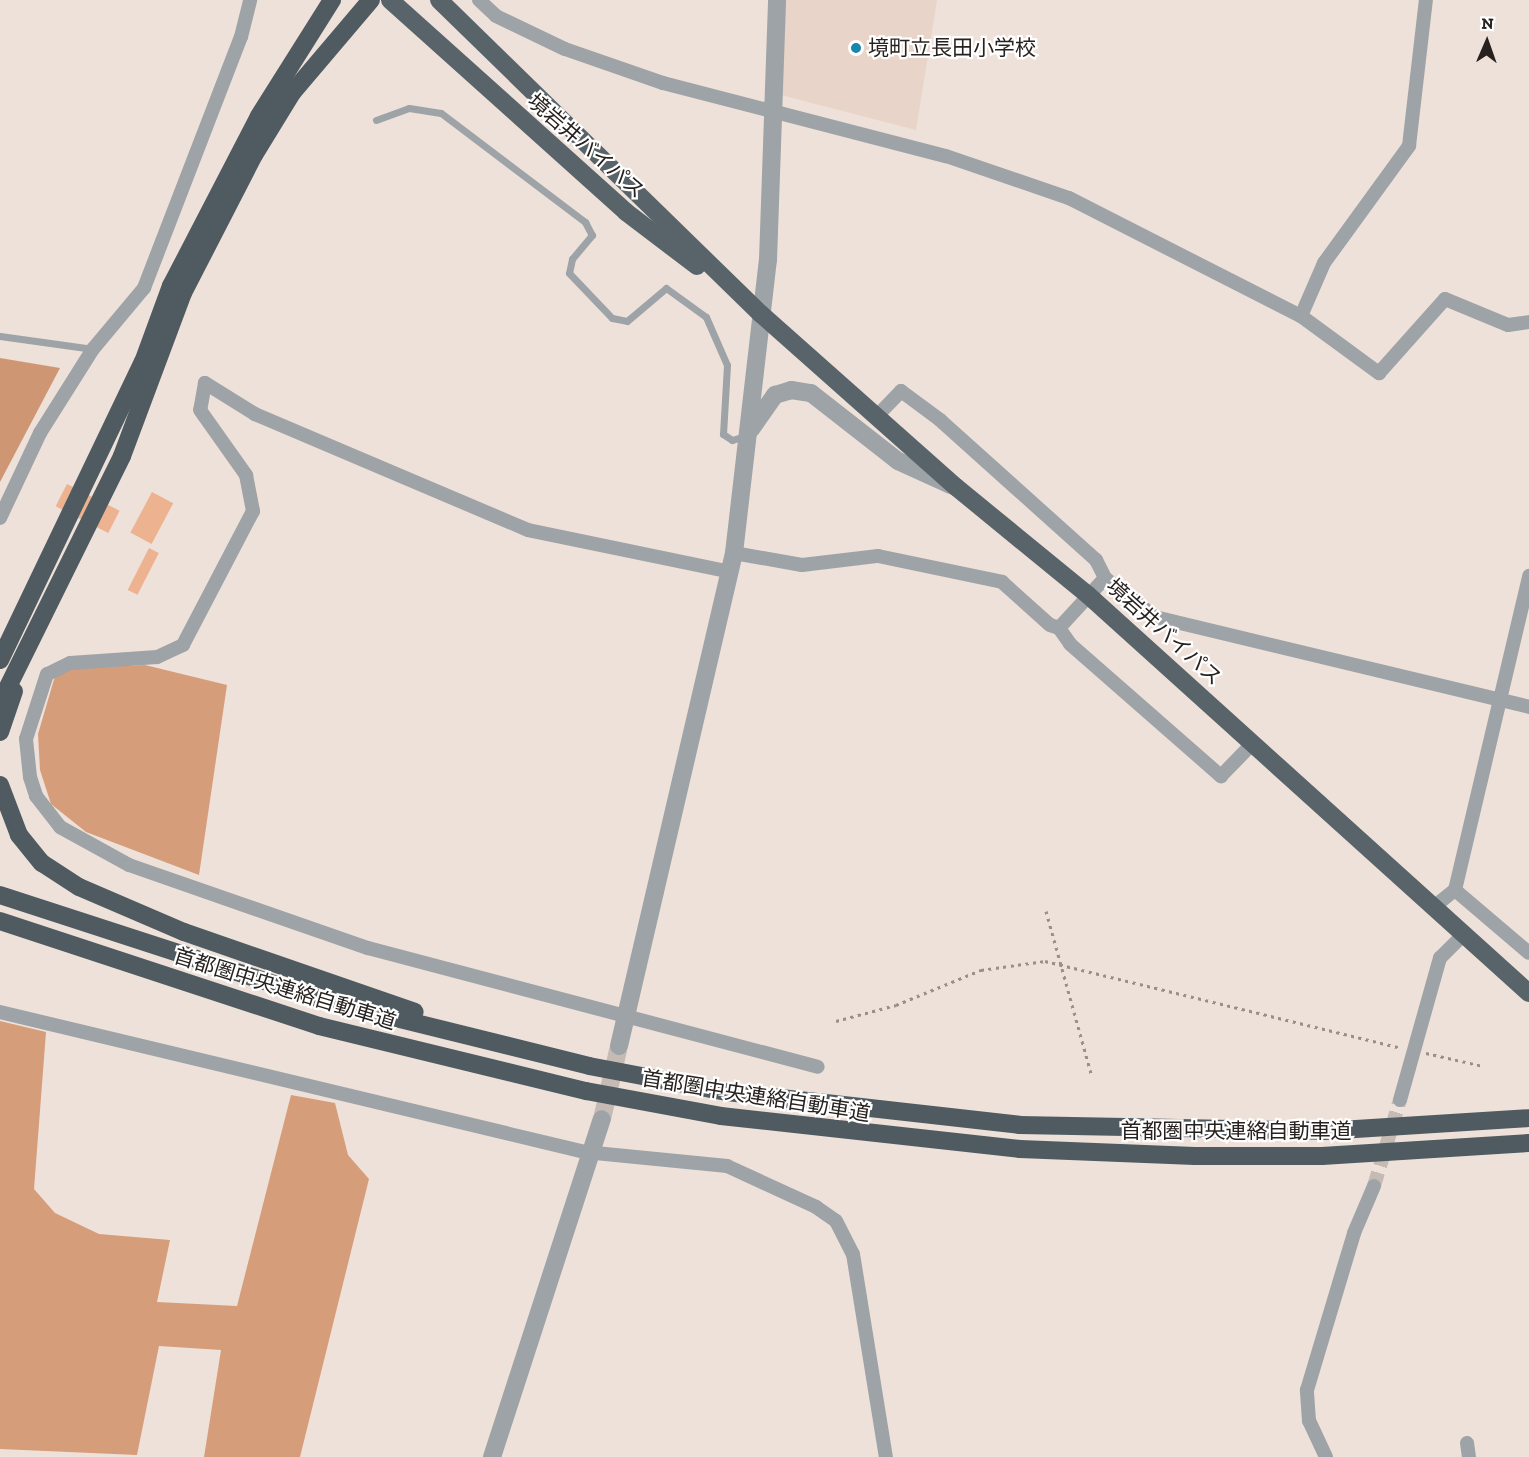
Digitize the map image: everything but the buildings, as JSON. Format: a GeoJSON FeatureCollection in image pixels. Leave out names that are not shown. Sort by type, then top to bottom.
{"type":"FeatureCollection","features":[{"type":"Feature","properties":{"kind":"highway"},"geometry":{"type":"LineString","coordinates":[[1,655],[143,362],[171,286],[283,80],[332,0]]}},
{"type":"Feature","properties":{"kind":"highway"},"geometry":{"type":"LineString","coordinates":[[283,80],[360,0]]}},
{"type":"Feature","properties":{"kind":"highway"},"geometry":{"type":"LineString","coordinates":[[0,703],[122,456],[183,293],[254,155],[292,93],[371,0]]}},
{"type":"Feature","properties":{"kind":"highway","name":"境岩井バイパス"},"geometry":{"type":"LineString","coordinates":[[390,0],[626,212],[761,314]]}},
{"type":"Feature","properties":{"kind":"highway","name":"境岩井バイパス"},"geometry":{"type":"LineString","coordinates":[[439,0],[761,314],[956,487],[1088,595],[1436,906],[1529,993]]}},
{"type":"Feature","properties":{"kind":"highway"},"geometry":{"type":"LineString","coordinates":[[0,732],[29,646]]}},
{"type":"Feature","properties":{"kind":"highway"},"geometry":{"type":"LineString","coordinates":[[0,785],[19,835],[42,863],[79,886],[195,936],[590,1066]]}},
{"type":"Feature","properties":{"kind":"highway","name":"首都圏中央連絡自動車道"},"geometry":{"type":"LineString","coordinates":[[0,895],[327,1001],[590,1066],[866,1111],[1019,1125],[1324,1131],[1529,1118]]}},
{"type":"Feature","properties":{"kind":"highway","name":"首都圏中央連絡自動車道"},"geometry":{"type":"LineString","coordinates":[[0,921],[210,993],[319,1026],[586,1091],[864,1136],[1194,1156],[1334,1155],[1529,1143]]}},
{"type":"Feature","properties":{"kind":"highway"},"geometry":{"type":"LineString","coordinates":[[0,933],[210,993]]}},
{"type":"Feature","properties":{"kind":"street"},"geometry":{"type":"LineString","coordinates":[[0,518],[40,433],[93,349],[144,288],[156,262],[241,37],[250,0]]}},
{"type":"Feature","properties":{"kind":"street"},"geometry":{"type":"LineString","coordinates":[[479,0],[496,16],[565,49],[775,115],[838,126],[946,156],[1069,198],[1301,316],[1379,373],[1445,298],[1508,325],[1529,322]]}},
{"type":"Feature","properties":{"kind":"street"},"geometry":{"type":"LineString","coordinates":[[619,1046],[734,553],[761,314],[775,115],[777,0]]}},
{"type":"Feature","properties":{"kind":"street"},"geometry":{"type":"LineString","coordinates":[[1301,316],[1324,263],[1409,146],[1426,0]]}},
{"type":"Feature","properties":{"kind":"street"},"geometry":{"type":"LineString","coordinates":[[730,572],[528,530],[255,414],[205,383],[200,410],[246,475],[253,511],[183,645],[157,657],[56,666],[47,674],[26,739],[30,777],[45,810],[60,827],[129,865],[368,948],[817,1067]]}},
{"type":"Feature","properties":{"kind":"street"},"geometry":{"type":"LineString","coordinates":[[747,435],[775,395],[799,390],[824,401],[898,461],[956,487]]}},
{"type":"Feature","properties":{"kind":"street"},"geometry":{"type":"LineString","coordinates":[[876,417],[901,392],[922,407],[1096,560],[1105,578],[1155,617],[1529,707]]}},
{"type":"Feature","properties":{"kind":"street"},"geometry":{"type":"LineString","coordinates":[[734,553],[802,565],[878,556],[1002,582],[1050,625],[1059,627],[1070,644],[1221,776],[1254,742]]}},
{"type":"Feature","properties":{"kind":"street"},"geometry":{"type":"LineString","coordinates":[[1436,906],[1455,890],[1529,576]]}},
{"type":"Feature","properties":{"kind":"street"},"geometry":{"type":"LineString","coordinates":[[1059,627],[1105,578]]}},
{"type":"Feature","properties":{"kind":"street"},"geometry":{"type":"LineString","coordinates":[[1455,890],[1529,953]]}},
{"type":"Feature","properties":{"kind":"street"},"geometry":{"type":"LineString","coordinates":[[1400,1100],[1416,1051],[1440,958],[1464,934]]}},
{"type":"Feature","properties":{"kind":"street"},"geometry":{"type":"LineString","coordinates":[[0,1012],[594,1154],[727,1166],[836,1221],[853,1254],[886,1457]]}},
{"type":"Feature","properties":{"kind":"street"},"geometry":{"type":"LineString","coordinates":[[492,1457],[594,1154],[602,1119]]}},
{"type":"Feature","properties":{"kind":"street"},"geometry":{"type":"LineString","coordinates":[[1326,1457],[1309,1421],[1307,1390],[1354,1233],[1374,1186]]}},
{"type":"Feature","properties":{"kind":"lane"},"geometry":{"type":"LineString","coordinates":[[376,120],[409,108],[441,113],[585,222],[592,235],[572,259],[569,273],[612,318],[627,321],[666,288],[706,317],[727,365],[723,435],[732,440],[747,435]]}},
{"type":"Feature","properties":{"kind":"lane"},"geometry":{"type":"LineString","coordinates":[[0,336],[93,349]]}},
{"type":"Feature","properties":{"kind":"path"},"geometry":{"type":"LineString","coordinates":[[1046,911],[1059,968],[1092,1077]]}},
{"type":"Feature","properties":{"kind":"path"},"geometry":{"type":"LineString","coordinates":[[836,1021],[896,1005],[981,970],[1045,961],[1059,968],[1483,1066]]}},
{"type":"Feature","properties":{"kind":"shaded area","name":"境町立長田小学校"},"geometry":{"type":"Polygon","coordinates":[[[785,0],[937,0],[916,130],[781,95],[785,0]]]}},
{"type":"Feature","properties":{"kind":"shaded area"},"geometry":{"type":"Polygon","coordinates":[[[0,358],[60,368],[0,482],[0,358]]]}},
{"type":"Feature","properties":{"kind":"shaded area"},"geometry":{"type":"Polygon","coordinates":[[[145,665],[227,685],[199,875],[86,832],[51,804],[40,770],[38,734],[55,676],[73,668],[145,665]]]}},
{"type":"Feature","properties":{"kind":"shaded area"},"geometry":{"type":"Polygon","coordinates":[[[0,1021],[46,1032],[34,1189],[55,1213],[99,1234],[170,1240],[157,1302],[237,1306],[291,1095],[335,1103],[348,1155],[369,1179],[300,1457],[204,1457],[221,1350],[159,1346],[137,1455],[0,1449],[0,1021]]]}},
{"type":"Feature","properties":{"kind":"tunnel"},"geometry":{"type":"LineString","coordinates":[[602,1119],[619,1046]]}},
{"type":"Feature","properties":{"kind":"tunnel"},"geometry":{"type":"LineString","coordinates":[[1374,1186],[1400,1100]]}},
{"type":"Feature","properties":{"kind":"place","name":"境町立長田小学校"},"geometry":{"type":"Point","coordinates":[856,48]}}]}
